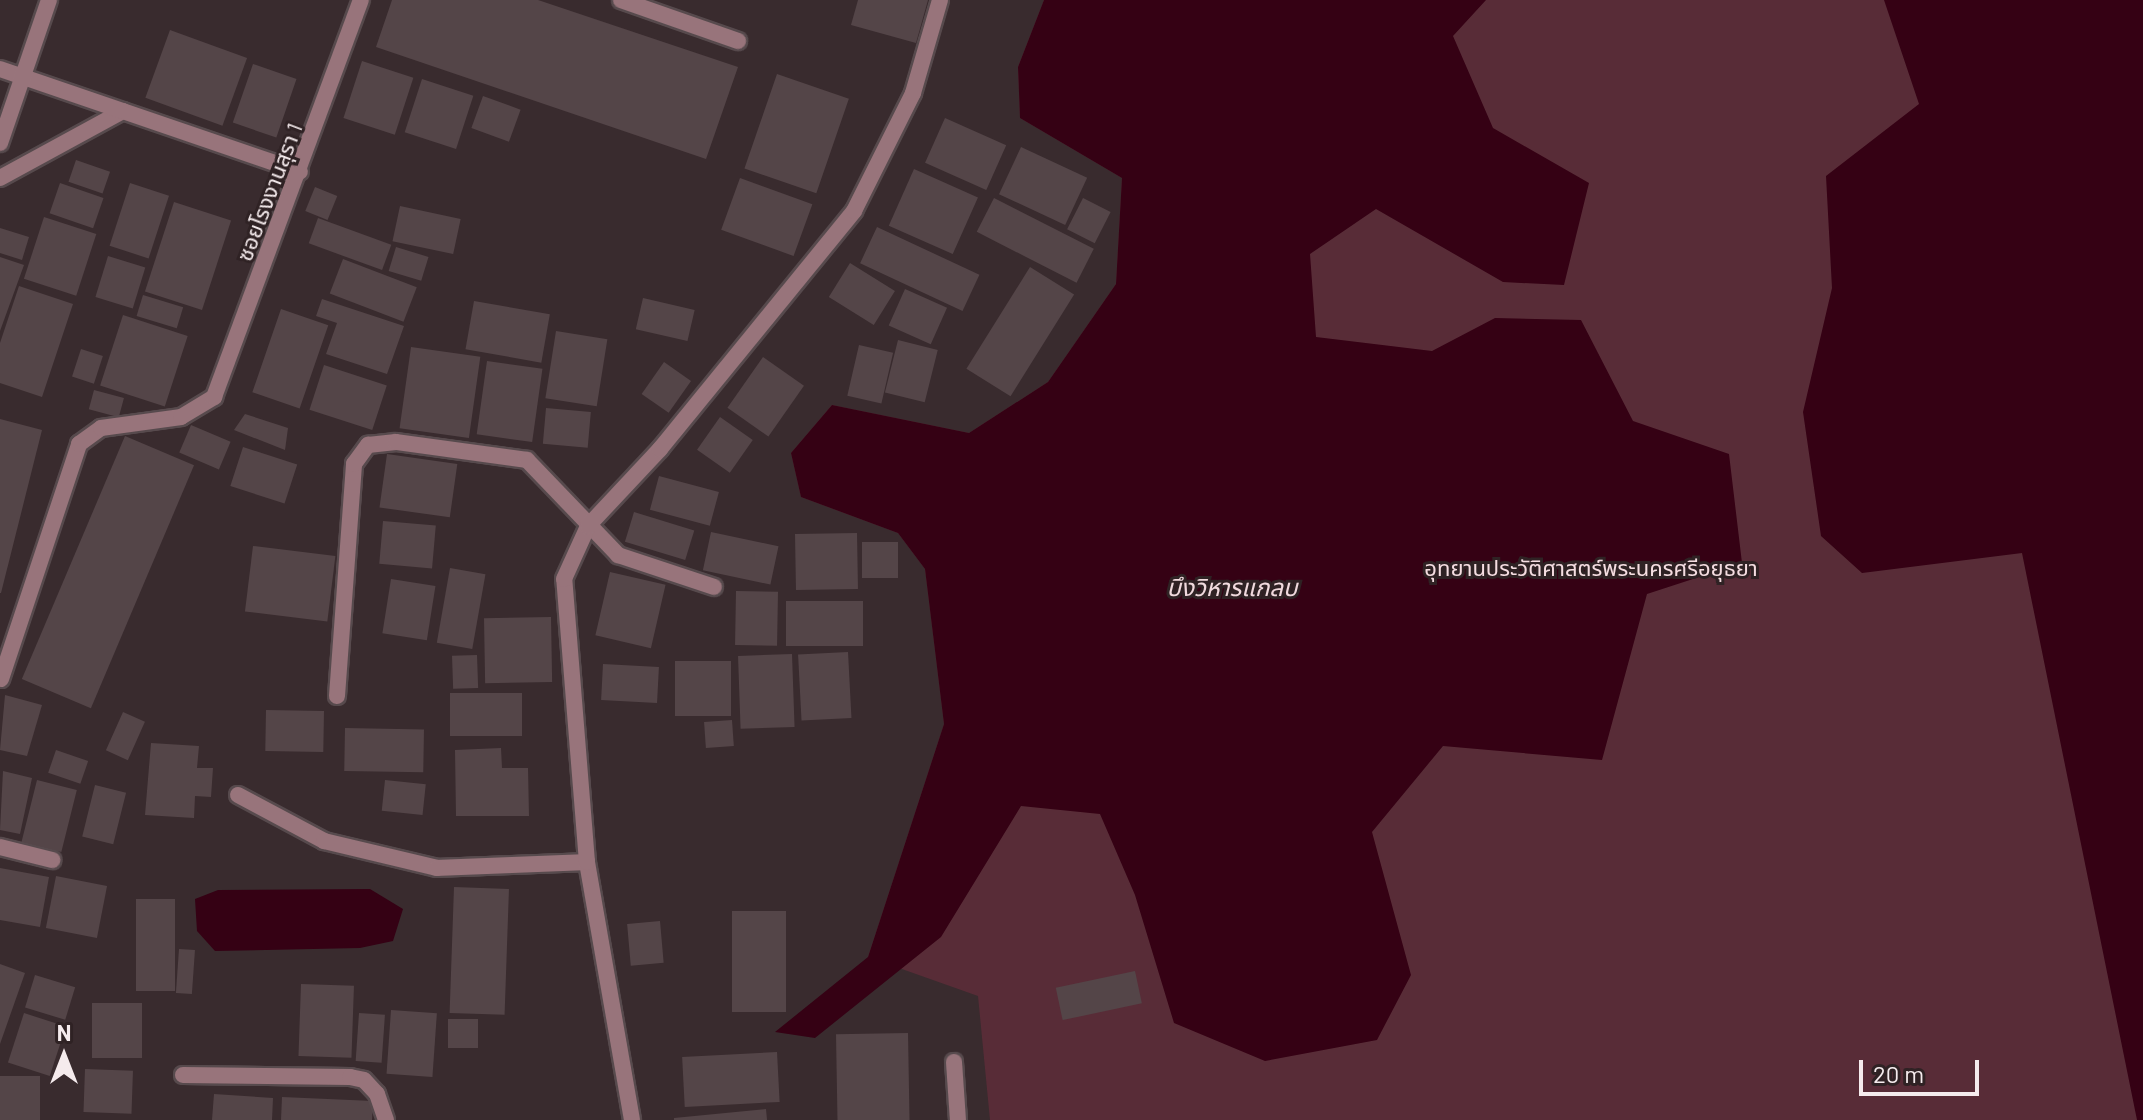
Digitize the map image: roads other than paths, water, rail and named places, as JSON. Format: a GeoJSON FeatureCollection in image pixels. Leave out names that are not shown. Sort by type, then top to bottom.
{"type":"FeatureCollection","features":[{"type":"Feature","properties":{"kind":"street"},"geometry":{"type":"LineString","coordinates":[[0,143],[49,0]]}},
{"type":"Feature","properties":{"kind":"street","name":"ซอยโรงงานสุรา 1"},"geometry":{"type":"LineString","coordinates":[[1,679],[79,444],[101,428],[181,417],[214,397],[300,172],[361,0]]}},
{"type":"Feature","properties":{"kind":"street"},"geometry":{"type":"LineString","coordinates":[[621,0],[738,41]]}},
{"type":"Feature","properties":{"kind":"street"},"geometry":{"type":"LineString","coordinates":[[632,1120],[587,862],[564,579],[588,526],[660,449],[854,211],[913,93],[940,0]]}},
{"type":"Feature","properties":{"kind":"street"},"geometry":{"type":"LineString","coordinates":[[0,69],[300,172]]}},
{"type":"Feature","properties":{"kind":"street"},"geometry":{"type":"LineString","coordinates":[[0,178],[123,111]]}},
{"type":"Feature","properties":{"kind":"street"},"geometry":{"type":"LineString","coordinates":[[337,696],[354,464],[368,445],[396,442],[527,460],[618,555],[714,587]]}},
{"type":"Feature","properties":{"kind":"street"},"geometry":{"type":"LineString","coordinates":[[238,795],[324,841],[437,868],[587,862]]}},
{"type":"Feature","properties":{"kind":"street"},"geometry":{"type":"LineString","coordinates":[[0,847],[52,860]]}},
{"type":"Feature","properties":{"kind":"street"},"geometry":{"type":"LineString","coordinates":[[954,1062],[958,1120]]}},
{"type":"Feature","properties":{"kind":"street"},"geometry":{"type":"LineString","coordinates":[[183,1075],[350,1077],[377,1094],[386,1120]]}},
{"type":"Feature","properties":{"kind":"water","name":"บึงวิหารแกลบ"},"geometry":{"type":"Polygon","coordinates":[[[1044,0],[1486,0],[1453,36],[1493,128],[1589,183],[1564,285],[1503,282],[1376,209],[1310,254],[1316,337],[1432,351],[1495,318],[1581,320],[1633,421],[1729,454],[1742,563],[1647,594],[1602,760],[1443,746],[1372,832],[1411,975],[1377,1040],[1265,1061],[1174,1023],[1135,895],[1100,814],[1021,806],[941,937],[815,1038],[775,1032],[868,957],[944,724],[925,569],[898,533],[801,497],[791,453],[832,405],[969,433],[1048,382],[1116,284],[1122,178],[1020,118],[1018,67],[1044,0]]]}},
{"type":"Feature","properties":{"kind":"water"},"geometry":{"type":"Polygon","coordinates":[[[1884,0],[2143,0],[2143,1120],[2137,1120],[2022,553],[1862,573],[1821,536],[1803,412],[1832,288],[1826,176],[1919,104],[1884,0]]]}},
{"type":"Feature","properties":{"kind":"water"},"geometry":{"type":"Polygon","coordinates":[[[370,889],[403,909],[393,941],[360,948],[215,951],[197,931],[195,899],[218,890],[370,889]]]}},
{"type":"Feature","properties":{"kind":"park label","name":"อุทยานประวัติศาสตร์พระนครศรีอยุธยา"},"geometry":{"type":"Point","coordinates":[1591,568]}}]}
